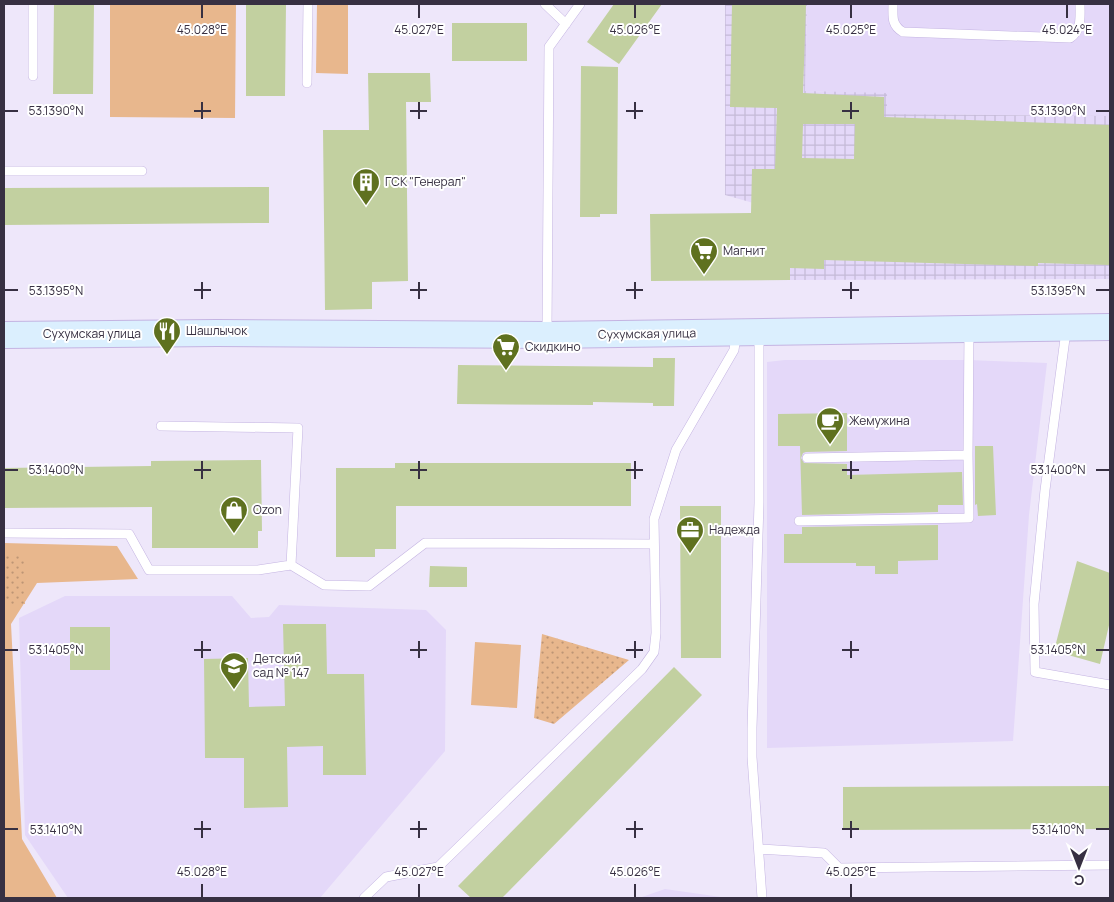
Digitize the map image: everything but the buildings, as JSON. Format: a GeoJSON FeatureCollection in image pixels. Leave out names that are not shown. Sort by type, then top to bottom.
{"type":"FeatureCollection","features":[{"type":"Feature","properties":{"kind":"main road","name":"Сухумская улица"},"geometry":{"type":"LineString","coordinates":[[4,335],[217,333],[547,335],[1110,327]]}},
{"type":"Feature","properties":{"kind":"lane"},"geometry":{"type":"LineString","coordinates":[[33,4],[33,76]]}},
{"type":"Feature","properties":{"kind":"lane"},"geometry":{"type":"LineString","coordinates":[[308,4],[308,83]]}},
{"type":"Feature","properties":{"kind":"lane"},"geometry":{"type":"LineString","coordinates":[[545,4],[566,24]]}},
{"type":"Feature","properties":{"kind":"lane"},"geometry":{"type":"LineString","coordinates":[[547,335],[549,47],[580,4]]}},
{"type":"Feature","properties":{"kind":"lane"},"geometry":{"type":"LineString","coordinates":[[893,4],[893,21],[896,28],[903,32],[1070,38],[1076,34],[1080,27],[1080,4]]}},
{"type":"Feature","properties":{"kind":"lane"},"geometry":{"type":"LineString","coordinates":[[4,171],[142,171]]}},
{"type":"Feature","properties":{"kind":"lane"},"geometry":{"type":"LineString","coordinates":[[1067,328],[1045,490],[1035,595],[1034,672],[1110,684]]}},
{"type":"Feature","properties":{"kind":"lane"},"geometry":{"type":"LineString","coordinates":[[799,521],[969,518],[969,330]]}},
{"type":"Feature","properties":{"kind":"lane"},"geometry":{"type":"LineString","coordinates":[[364,898],[386,877],[438,867],[642,669],[654,652],[656,634],[654,519],[676,450],[734,350],[748,333]]}},
{"type":"Feature","properties":{"kind":"lane"},"geometry":{"type":"LineString","coordinates":[[748,333],[759,503],[752,757],[762,898]]}},
{"type":"Feature","properties":{"kind":"lane"},"geometry":{"type":"LineString","coordinates":[[161,426],[298,428],[292,565]]}},
{"type":"Feature","properties":{"kind":"lane"},"geometry":{"type":"LineString","coordinates":[[807,458],[968,455]]}},
{"type":"Feature","properties":{"kind":"lane"},"geometry":{"type":"LineString","coordinates":[[4,533],[129,534],[149,570],[258,570],[292,565],[324,585],[369,586],[425,542],[654,544]]}},
{"type":"Feature","properties":{"kind":"lane"},"geometry":{"type":"LineString","coordinates":[[760,849],[824,853],[839,868],[1110,865]]}},
{"type":"Feature","properties":{"kind":"shaded area"},"geometry":{"type":"Polygon","coordinates":[[[110,4],[236,4],[235,118],[110,117],[110,4]]]}},
{"type":"Feature","properties":{"kind":"shaded area"},"geometry":{"type":"Polygon","coordinates":[[[317,4],[348,4],[348,74],[316,73],[317,4]]]}},
{"type":"Feature","properties":{"kind":"shaded area"},"geometry":{"type":"Polygon","coordinates":[[[725,4],[807,4],[805,91],[887,93],[887,114],[1110,116],[1110,279],[790,280],[789,213],[725,195],[725,4]]]}},
{"type":"Feature","properties":{"kind":"shaded area"},"geometry":{"type":"Polygon","coordinates":[[[807,4],[1110,4],[1110,116],[887,114],[887,94],[805,91],[807,4]]]}},
{"type":"Feature","properties":{"kind":"shaded area"},"geometry":{"type":"Polygon","coordinates":[[[785,360],[969,360],[1047,363],[1029,515],[1013,741],[767,748],[767,362],[785,360]]]}},
{"type":"Feature","properties":{"kind":"shaded area"},"geometry":{"type":"Polygon","coordinates":[[[4,543],[117,546],[138,579],[37,583],[11,624],[22,839],[57,898],[4,898],[4,543]]]}},
{"type":"Feature","properties":{"kind":"shaded area"},"geometry":{"type":"Polygon","coordinates":[[[4,556],[25,556],[25,604],[4,604],[4,556]]]}},
{"type":"Feature","properties":{"kind":"shaded area","name":"Детский сад № 147"},"geometry":{"type":"Polygon","coordinates":[[[65,596],[232,596],[251,618],[269,617],[279,605],[426,610],[446,630],[445,751],[320,898],[68,898],[25,835],[19,618],[65,596]]]}},
{"type":"Feature","properties":{"kind":"shaded area"},"geometry":{"type":"Polygon","coordinates":[[[542,634],[629,660],[554,724],[534,718],[542,634]]]}},
{"type":"Feature","properties":{"kind":"shaded area"},"geometry":{"type":"Polygon","coordinates":[[[475,642],[521,645],[517,708],[471,705],[475,642]]]}},
{"type":"Feature","properties":{"kind":"shaded area"},"geometry":{"type":"Polygon","coordinates":[[[665,889],[728,898],[639,898],[665,889]]]}},
{"type":"Feature","properties":{"kind":"place","name":"ГСК \"Генерал\""},"geometry":{"type":"Point","coordinates":[366,206]}},
{"type":"Feature","properties":{"kind":"place","name":"Магнит"},"geometry":{"type":"Point","coordinates":[704,275]}},
{"type":"Feature","properties":{"kind":"place","name":"Шашлычок"},"geometry":{"type":"Point","coordinates":[167,355]}},
{"type":"Feature","properties":{"kind":"place","name":"Скидкино"},"geometry":{"type":"Point","coordinates":[506,371]}},
{"type":"Feature","properties":{"kind":"place","name":"Жемужина"},"geometry":{"type":"Point","coordinates":[830,445]}},
{"type":"Feature","properties":{"kind":"place","name":"Ozon"},"geometry":{"type":"Point","coordinates":[234,534]}},
{"type":"Feature","properties":{"kind":"place","name":"Надежда"},"geometry":{"type":"Point","coordinates":[690,554]}},
{"type":"Feature","properties":{"kind":"place","name":"Детский сад № 147"},"geometry":{"type":"Point","coordinates":[234,690]}}]}
